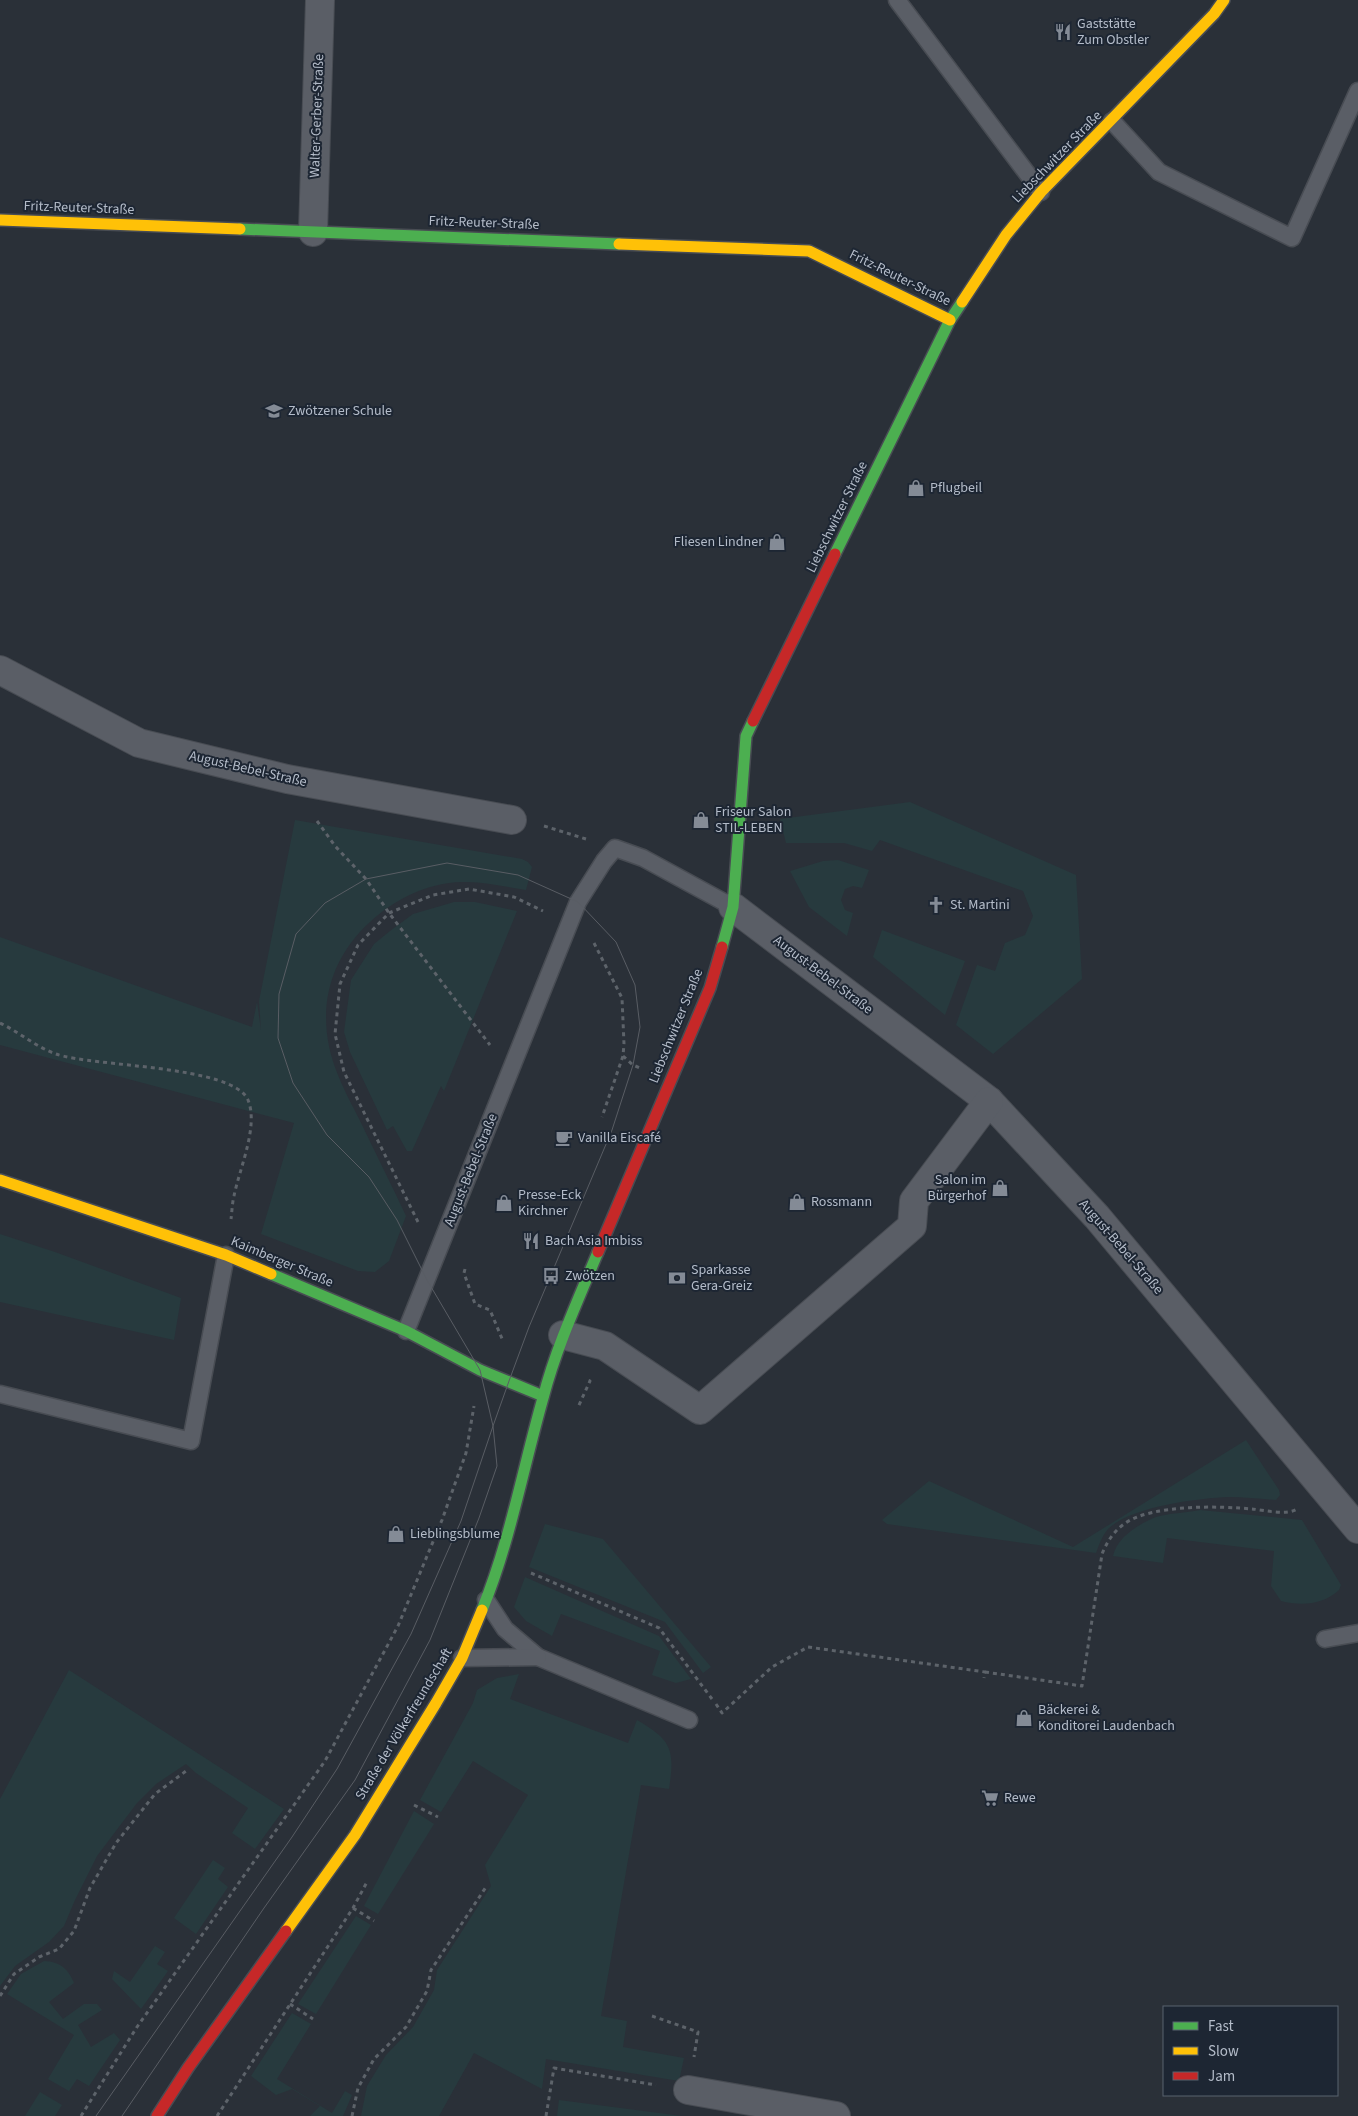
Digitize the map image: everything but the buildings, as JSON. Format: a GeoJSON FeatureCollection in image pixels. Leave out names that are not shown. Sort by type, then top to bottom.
{"type":"FeatureCollection","features":[{"type":"Feature","properties":{"kind":"main road","name":"Liebschwitzer Straße"},"geometry":{"type":"LineString","coordinates":[[648,1133],[710,988],[733,907],[746,736],[950,320],[1006,235],[1041,192],[1112,122],[1214,14],[1224,0]]}},
{"type":"Feature","properties":{"kind":"main road","name":"Fritz-Reuter-Straße"},"geometry":{"type":"LineString","coordinates":[[0,220],[809,251],[950,320]]}},
{"type":"Feature","properties":{"kind":"main road","name":"Straße der Völkerfreundschaft"},"geometry":{"type":"LineString","coordinates":[[157,2116],[183,2076],[355,1835],[462,1658],[486,1600],[503,1549],[543,1396],[563,1335],[648,1133]]}},
{"type":"Feature","properties":{"kind":"main road","name":"Kaimberger Straße"},"geometry":{"type":"LineString","coordinates":[[0,1180],[226,1255],[406,1331],[480,1370],[543,1396]]}},
{"type":"Feature","properties":{"kind":"street","name":"Walter-Gerber-Straße"},"geometry":{"type":"LineString","coordinates":[[313,232],[320,0]]}},
{"type":"Feature","properties":{"kind":"street","name":"August-Bebel-Straße"},"geometry":{"type":"LineString","coordinates":[[0,670],[139,743],[287,779],[512,820]]}},
{"type":"Feature","properties":{"kind":"street","name":"August-Bebel-Straße"},"geometry":{"type":"LineString","coordinates":[[733,907],[989,1101],[1097,1217],[1358,1529]]}},
{"type":"Feature","properties":{"kind":"street"},"geometry":{"type":"LineString","coordinates":[[563,1335],[605,1346],[700,1410],[912,1226],[914,1201],[989,1101]]}},
{"type":"Feature","properties":{"kind":"street"},"geometry":{"type":"LineString","coordinates":[[688,2090],[836,2116]]}},
{"type":"Feature","properties":{"kind":"lane"},"geometry":{"type":"LineString","coordinates":[[897,0],[1041,192]]}},
{"type":"Feature","properties":{"kind":"lane"},"geometry":{"type":"LineString","coordinates":[[1112,122],[1159,172],[1292,238],[1358,91]]}},
{"type":"Feature","properties":{"kind":"lane","name":"August-Bebel-Straße"},"geometry":{"type":"LineString","coordinates":[[406,1331],[578,902],[604,861],[615,848],[643,858],[733,907]]}},
{"type":"Feature","properties":{"kind":"lane"},"geometry":{"type":"LineString","coordinates":[[0,1394],[191,1441],[226,1255]]}},
{"type":"Feature","properties":{"kind":"lane"},"geometry":{"type":"LineString","coordinates":[[486,1600],[505,1629],[538,1657],[689,1720]]}},
{"type":"Feature","properties":{"kind":"lane"},"geometry":{"type":"LineString","coordinates":[[1325,1639],[1358,1632]]}},
{"type":"Feature","properties":{"kind":"lane"},"geometry":{"type":"LineString","coordinates":[[462,1658],[538,1657]]}},
{"type":"Feature","properties":{"kind":"path"},"geometry":{"type":"LineString","coordinates":[[287,779],[335,846],[366,879],[389,913],[510,1071]]}},
{"type":"Feature","properties":{"kind":"path"},"geometry":{"type":"LineString","coordinates":[[512,820],[547,826],[615,848]]}},
{"type":"Feature","properties":{"kind":"path"},"geometry":{"type":"LineString","coordinates":[[436,1258],[344,1072],[335,1034],[340,984],[358,945],[389,913],[433,895],[469,889],[514,897],[570,923]]}},
{"type":"Feature","properties":{"kind":"path"},"geometry":{"type":"LineString","coordinates":[[589,951],[593,942],[622,998],[623,1056],[602,1117]]}},
{"type":"Feature","properties":{"kind":"path"},"geometry":{"type":"LineString","coordinates":[[0,1023],[57,1054],[198,1074],[227,1083],[243,1092],[248,1100],[251,1118],[246,1147],[233,1197],[226,1255]]}},
{"type":"Feature","properties":{"kind":"path"},"geometry":{"type":"LineString","coordinates":[[465,1264],[464,1273],[476,1304],[490,1310],[503,1342],[512,1345]]}},
{"type":"Feature","properties":{"kind":"path"},"geometry":{"type":"LineString","coordinates":[[81,2116],[137,2027],[325,1761],[398,1626],[442,1520],[466,1452],[480,1370]]}},
{"type":"Feature","properties":{"kind":"path"},"geometry":{"type":"LineString","coordinates":[[530,1573],[660,1628],[722,1713],[772,1667],[808,1646],[1082,1686],[1102,1554],[1108,1540],[1125,1523],[1144,1515],[1190,1508],[1219,1506],[1278,1512],[1295,1511],[1326,1490]]}},
{"type":"Feature","properties":{"kind":"path"},"geometry":{"type":"LineString","coordinates":[[984,1678],[985,1672]]}},
{"type":"Feature","properties":{"kind":"path"},"geometry":{"type":"LineString","coordinates":[[0,1996],[14,1974],[39,1957],[59,1949],[74,1931],[90,1888],[116,1843],[154,1794],[186,1771]]}},
{"type":"Feature","properties":{"kind":"path"},"geometry":{"type":"LineString","coordinates":[[409,1802],[438,1817]]}},
{"type":"Feature","properties":{"kind":"path"},"geometry":{"type":"LineString","coordinates":[[352,2116],[358,2088],[374,2060],[406,2027],[427,1991],[431,1970],[486,1887]]}},
{"type":"Feature","properties":{"kind":"path"},"geometry":{"type":"LineString","coordinates":[[353,1908],[374,1921]]}},
{"type":"Feature","properties":{"kind":"path"},"geometry":{"type":"LineString","coordinates":[[290,2004],[314,2019]]}},
{"type":"Feature","properties":{"kind":"path"},"geometry":{"type":"LineString","coordinates":[[546,2116],[554,2068],[688,2090],[698,2032],[652,2016]]}},
{"type":"Feature","properties":{"kind":"green space"},"geometry":{"type":"Polygon","coordinates":[[[910,802],[1076,875],[1082,979],[993,1054],[956,1025],[977,965],[995,971],[1005,943],[1025,935],[1033,916],[1023,891],[880,840],[872,851],[844,843],[786,843],[780,819],[910,802]]]}},
{"type":"Feature","properties":{"kind":"green space"},"geometry":{"type":"Polygon","coordinates":[[[295,820],[522,859],[532,867],[526,890],[486,883],[462,882],[436,885],[412,894],[390,906],[370,922],[343,955],[334,974],[328,993],[326,1013],[331,1054],[344,1088],[406,1216],[389,1261],[375,1272],[358,1271],[261,1234],[294,1123],[0,1045],[0,937],[252,1027],[257,1002],[261,1030],[259,1001],[295,820]]]}},
{"type":"Feature","properties":{"kind":"green space"},"geometry":{"type":"Polygon","coordinates":[[[838,860],[869,870],[862,888],[853,886],[845,889],[841,900],[845,910],[853,913],[847,936],[809,907],[790,871],[823,861],[838,860]]]}},
{"type":"Feature","properties":{"kind":"green space"},"geometry":{"type":"Polygon","coordinates":[[[454,902],[475,902],[517,911],[444,1091],[441,1086],[412,1151],[407,1151],[393,1126],[387,1130],[350,1052],[344,1032],[351,980],[374,944],[390,931],[413,914],[454,902]]]}},
{"type":"Feature","properties":{"kind":"green space"},"geometry":{"type":"Polygon","coordinates":[[[882,930],[965,961],[945,1015],[873,957],[882,930]]]}},
{"type":"Feature","properties":{"kind":"green space"},"geometry":{"type":"Polygon","coordinates":[[[0,1234],[181,1298],[174,1340],[0,1302],[0,1234]]]}},
{"type":"Feature","properties":{"kind":"green space"},"geometry":{"type":"Polygon","coordinates":[[[1246,1440],[1279,1490],[1280,1495],[1276,1500],[1235,1497],[1216,1498],[1148,1509],[1118,1521],[1108,1529],[1096,1553],[887,1524],[882,1520],[929,1481],[1073,1547],[1246,1440]]]}},
{"type":"Feature","properties":{"kind":"green space"},"geometry":{"type":"Polygon","coordinates":[[[1200,1510],[1302,1520],[1341,1585],[1339,1590],[1326,1599],[1312,1603],[1296,1604],[1281,1601],[1271,1586],[1274,1551],[1167,1538],[1163,1563],[1113,1556],[1115,1549],[1124,1537],[1143,1523],[1156,1517],[1200,1510]]]}},
{"type":"Feature","properties":{"kind":"green space"},"geometry":{"type":"Polygon","coordinates":[[[545,1524],[603,1539],[711,1667],[703,1673],[665,1622],[529,1567],[545,1524]]]}},
{"type":"Feature","properties":{"kind":"green space"},"geometry":{"type":"Polygon","coordinates":[[[525,1577],[659,1636],[691,1679],[676,1683],[652,1675],[660,1651],[561,1614],[552,1636],[526,1621],[514,1607],[525,1577]]]}},
{"type":"Feature","properties":{"kind":"green space"},"geometry":{"type":"Polygon","coordinates":[[[69,1670],[284,1809],[255,1849],[232,1833],[248,1808],[196,1773],[186,1764],[156,1784],[137,1803],[97,1856],[64,1926],[49,1942],[15,1966],[0,1986],[0,1799],[69,1670]]]}},
{"type":"Feature","properties":{"kind":"green space"},"geometry":{"type":"Polygon","coordinates":[[[519,1674],[510,1699],[628,1743],[637,1720],[658,1734],[668,1747],[671,1755],[669,1789],[641,1785],[601,2016],[627,2021],[623,2047],[684,2058],[679,2081],[546,2059],[542,2089],[474,2053],[439,2116],[361,2116],[367,2086],[386,2055],[413,2027],[434,1990],[437,1970],[491,1886],[485,1865],[528,1795],[473,1761],[441,1812],[420,1800],[473,1703],[477,1690],[497,1678],[519,1674]]]}},
{"type":"Feature","properties":{"kind":"green space"},"geometry":{"type":"Polygon","coordinates":[[[414,1811],[434,1824],[378,1914],[364,1906],[414,1811]]]}},
{"type":"Feature","properties":{"kind":"green space"},"geometry":{"type":"Polygon","coordinates":[[[213,1860],[225,1868],[218,1879],[228,1887],[196,1934],[174,1918],[213,1860]]]}},
{"type":"Feature","properties":{"kind":"green space"},"geometry":{"type":"Polygon","coordinates":[[[356,1916],[371,1925],[316,2014],[298,2004],[356,1916]]]}},
{"type":"Feature","properties":{"kind":"green space"},"geometry":{"type":"Polygon","coordinates":[[[155,1946],[165,1952],[157,1964],[168,1971],[141,2009],[112,1979],[114,1971],[130,1982],[155,1946]]]}},
{"type":"Feature","properties":{"kind":"green space"},"geometry":{"type":"Polygon","coordinates":[[[44,1961],[59,1964],[69,1973],[74,1983],[49,2002],[63,2019],[84,2004],[97,2004],[102,2010],[78,2025],[91,2047],[114,2033],[120,2040],[89,2086],[77,2079],[69,2091],[48,2079],[74,2035],[7,1994],[21,1974],[44,1961]]]}},
{"type":"Feature","properties":{"kind":"green space"},"geometry":{"type":"Polygon","coordinates":[[[292,2013],[311,2024],[277,2079],[332,2113],[345,2091],[352,2095],[343,2116],[310,2116],[320,2106],[292,2089],[276,2095],[251,2076],[292,2013]]]}},
{"type":"Feature","properties":{"kind":"green space"},"geometry":{"type":"Polygon","coordinates":[[[40,2092],[62,2105],[55,2116],[25,2116],[40,2092]]]}},
{"type":"Feature","properties":{"kind":"green space"},"geometry":{"type":"Polygon","coordinates":[[[559,2100],[682,2116],[557,2116],[559,2100]]]}},
{"type":"Feature","properties":{"kind":"tram line"},"geometry":{"type":"LineString","coordinates":[[96,2116],[292,1837],[337,1769],[411,1634],[461,1521],[493,1426],[529,1327],[612,1130],[633,1065],[640,1027],[635,985],[616,942],[578,902],[518,875],[447,863],[366,879],[325,903],[296,934],[279,994],[278,1038],[293,1083],[327,1135],[369,1177],[397,1220],[427,1280],[480,1370],[493,1426],[497,1466],[479,1518],[430,1640],[355,1780],[264,1908],[122,2116]]}},
{"type":"Feature","properties":{"kind":"traffic: fast"},"geometry":{"type":"LineString","coordinates":[[240,229],[619,244]]}},
{"type":"Feature","properties":{"kind":"traffic: fast"},"geometry":{"type":"LineString","coordinates":[[835,554],[950,320],[962,302]]}},
{"type":"Feature","properties":{"kind":"traffic: fast"},"geometry":{"type":"LineString","coordinates":[[722,947],[733,907],[746,736],[753,721]]}},
{"type":"Feature","properties":{"kind":"traffic: fast"},"geometry":{"type":"LineString","coordinates":[[482,1610],[501,1558],[548,1379],[568,1324],[598,1252]]}},
{"type":"Feature","properties":{"kind":"traffic: fast"},"geometry":{"type":"LineString","coordinates":[[271,1274],[406,1331],[480,1370],[543,1396]]}},
{"type":"Feature","properties":{"kind":"traffic: slow"},"geometry":{"type":"LineString","coordinates":[[962,302],[1006,235],[1041,192],[1214,14],[1224,0]]}},
{"type":"Feature","properties":{"kind":"traffic: slow"},"geometry":{"type":"LineString","coordinates":[[0,220],[240,229]]}},
{"type":"Feature","properties":{"kind":"traffic: slow"},"geometry":{"type":"LineString","coordinates":[[619,244],[809,251],[950,320]]}},
{"type":"Feature","properties":{"kind":"traffic: slow"},"geometry":{"type":"LineString","coordinates":[[0,1180],[226,1255],[271,1274]]}},
{"type":"Feature","properties":{"kind":"traffic: slow"},"geometry":{"type":"LineString","coordinates":[[286,1931],[355,1835],[436,1703],[462,1658],[482,1610]]}},
{"type":"Feature","properties":{"kind":"traffic: jam"},"geometry":{"type":"LineString","coordinates":[[753,721],[835,554]]}},
{"type":"Feature","properties":{"kind":"traffic: jam"},"geometry":{"type":"LineString","coordinates":[[598,1252],[710,988],[722,947]]}},
{"type":"Feature","properties":{"kind":"traffic: jam"},"geometry":{"type":"LineString","coordinates":[[157,2116],[188,2068],[286,1931]]}},
{"type":"Feature","properties":{"kind":"place","name":"Gaststätte Zum Obstler"},"geometry":{"type":"Point","coordinates":[1063,32]}},
{"type":"Feature","properties":{"kind":"place","name":"Zwötzener Schule"},"geometry":{"type":"Point","coordinates":[274,411]}},
{"type":"Feature","properties":{"kind":"place","name":"Pflugbeil"},"geometry":{"type":"Point","coordinates":[916,488]}},
{"type":"Feature","properties":{"kind":"place","name":"Fliesen Lindner"},"geometry":{"type":"Point","coordinates":[777,542]}},
{"type":"Feature","properties":{"kind":"place","name":"Friseur Salon STIL-LEBEN"},"geometry":{"type":"Point","coordinates":[701,820]}},
{"type":"Feature","properties":{"kind":"place","name":"St. Martini"},"geometry":{"type":"Point","coordinates":[936,905]}},
{"type":"Feature","properties":{"kind":"place","name":"Vanilla Eiscafé"},"geometry":{"type":"Point","coordinates":[564,1138]}},
{"type":"Feature","properties":{"kind":"place","name":"Salon im Bürgerhof"},"geometry":{"type":"Point","coordinates":[1000,1188]}},
{"type":"Feature","properties":{"kind":"place","name":"Rossmann"},"geometry":{"type":"Point","coordinates":[797,1202]}},
{"type":"Feature","properties":{"kind":"place","name":"Presse-Eck Kirchner"},"geometry":{"type":"Point","coordinates":[504,1203]}},
{"type":"Feature","properties":{"kind":"place","name":"Bach Asia Imbiss"},"geometry":{"type":"Point","coordinates":[531,1241]}},
{"type":"Feature","properties":{"kind":"place","name":"Zwötzen"},"geometry":{"type":"Point","coordinates":[551,1276]}},
{"type":"Feature","properties":{"kind":"place","name":"Sparkasse Gera-Greiz"},"geometry":{"type":"Point","coordinates":[677,1278]}},
{"type":"Feature","properties":{"kind":"place","name":"Lieblingsblume"},"geometry":{"type":"Point","coordinates":[396,1534]}},
{"type":"Feature","properties":{"kind":"place","name":"Bäckerei & Konditorei Laudenbach"},"geometry":{"type":"Point","coordinates":[1024,1718]}},
{"type":"Feature","properties":{"kind":"place","name":"Rewe"},"geometry":{"type":"Point","coordinates":[990,1798]}}]}
